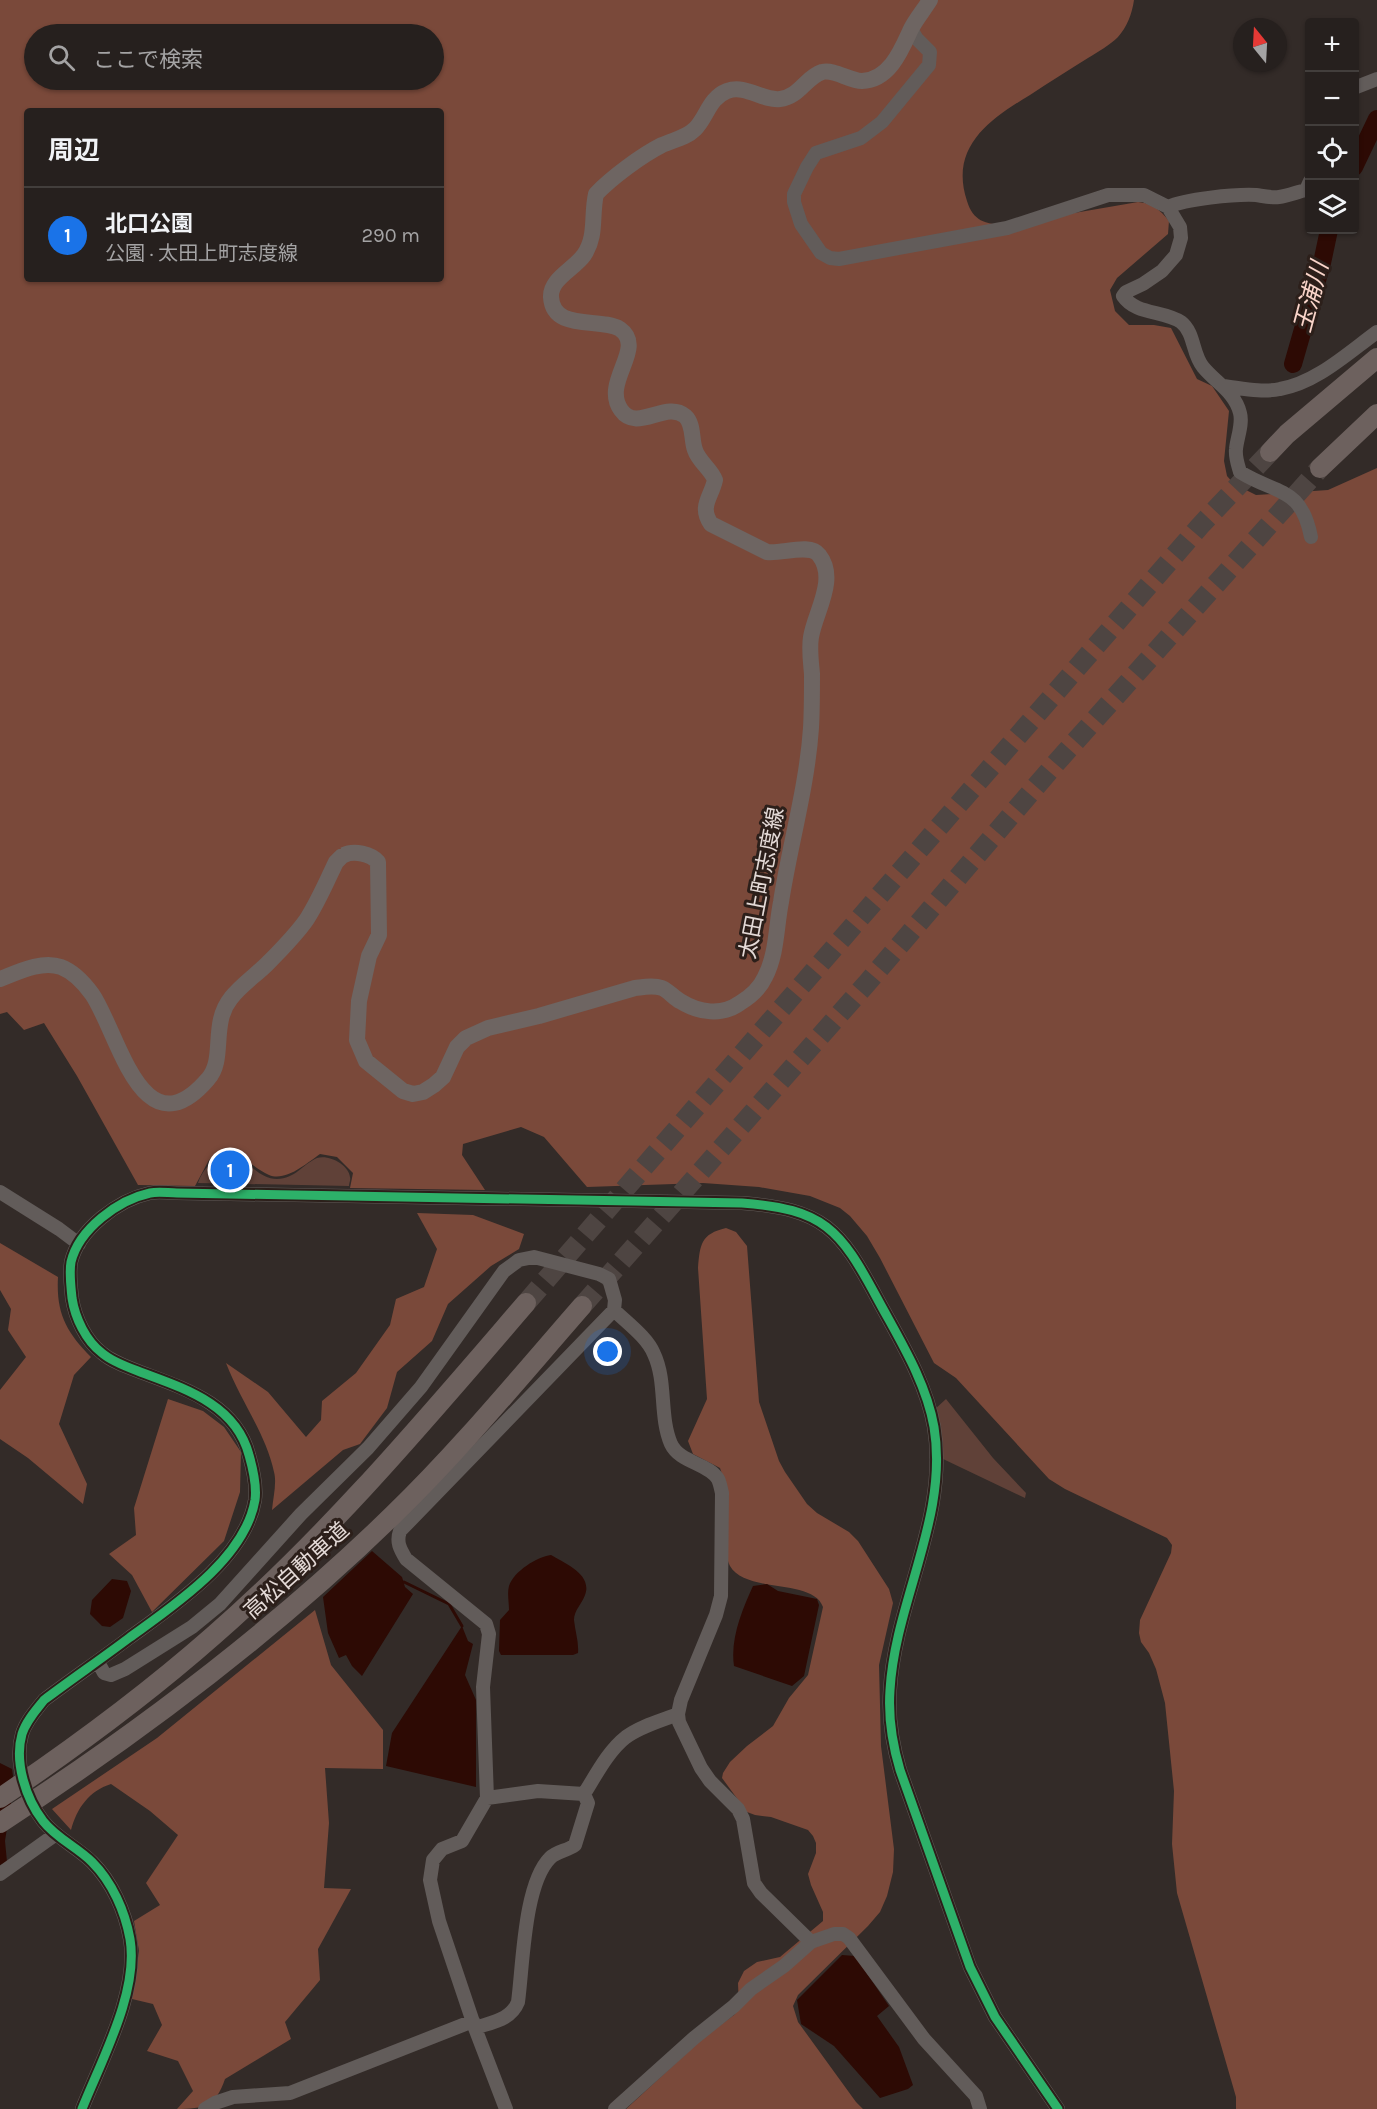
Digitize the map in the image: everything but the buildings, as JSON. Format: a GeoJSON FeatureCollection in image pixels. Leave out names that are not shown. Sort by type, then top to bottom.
{"type":"FeatureCollection","features":[{"type":"Feature","properties":{"kind":"highway"},"geometry":{"type":"LineString","coordinates":[[1270,452],[1287,434],[1377,358]]}},
{"type":"Feature","properties":{"kind":"highway"},"geometry":{"type":"LineString","coordinates":[[1320,468],[1377,414]]}},
{"type":"Feature","properties":{"kind":"highway","name":"高松自動車道"},"geometry":{"type":"LineString","coordinates":[[0,1798],[133,1703],[214,1636],[279,1575],[436,1408],[526,1303]]}},
{"type":"Feature","properties":{"kind":"highway","name":"高松自動車道"},"geometry":{"type":"LineString","coordinates":[[0,1823],[45,1794],[197,1686],[295,1606],[394,1514],[435,1472],[582,1306]]}},
{"type":"Feature","properties":{"kind":"main road","name":"太田上町志度線"},"geometry":{"type":"LineString","coordinates":[[0,979],[46,965],[59,966],[72,972],[93,995],[124,1062],[139,1086],[159,1102],[170,1104],[181,1102],[209,1078],[215,1068],[218,1054],[218,1028],[231,998],[267,965],[306,919],[336,862],[344,855],[361,853],[374,857],[378,862],[379,934],[369,956],[359,1001],[357,1040],[366,1061],[403,1091],[413,1094],[423,1092],[434,1085],[443,1077],[458,1047],[466,1038],[488,1028],[540,1016],[635,988],[650,986],[662,988],[686,1004],[703,1011],[715,1012],[739,1004],[754,992],[765,979],[773,956],[808,757],[811,726],[811,638],[824,593],[825,569],[820,556],[812,550],[777,554],[767,552],[711,524],[706,516],[705,507],[715,480],[695,451],[690,423],[678,412],[669,411],[636,418],[626,416],[616,399],[615,389],[616,380],[628,357],[628,339],[622,331],[613,326],[577,322],[566,318],[552,305],[551,295],[553,285],[573,268],[589,247],[594,234],[596,194],[604,185],[651,151],[687,135],[696,128],[717,98],[727,91],[741,89],[781,99],[798,91],[822,72],[863,81],[875,78],[895,60],[930,0]]}},
{"type":"Feature","properties":{"kind":"street"},"geometry":{"type":"LineString","coordinates":[[911,29],[930,52],[929,65],[920,78],[882,122],[868,133],[861,138],[816,153],[795,194],[794,202],[801,224],[821,253],[830,258],[839,259],[1008,228],[1108,195],[1144,195],[1168,207],[1180,228],[1176,255],[1162,271],[1123,296],[1126,301],[1137,308],[1169,316],[1183,323],[1190,334],[1202,366],[1235,400],[1241,416],[1235,453],[1240,472],[1288,495],[1299,504],[1308,523],[1311,537]]}},
{"type":"Feature","properties":{"kind":"street"},"geometry":{"type":"LineString","coordinates":[[1359,86],[1377,80]]}},
{"type":"Feature","properties":{"kind":"street"},"geometry":{"type":"LineString","coordinates":[[1168,207],[1176,203],[1254,195],[1287,196],[1305,190]]}},
{"type":"Feature","properties":{"kind":"street"},"geometry":{"type":"LineString","coordinates":[[1223,386],[1264,391],[1281,389],[1304,381],[1335,363],[1377,332]]}},
{"type":"Feature","properties":{"kind":"street"},"geometry":{"type":"LineString","coordinates":[[0,1192],[59,1228],[79,1244]]}},
{"type":"Feature","properties":{"kind":"street"},"geometry":{"type":"LineString","coordinates":[[82,2109],[123,2008],[130,1975],[130,1941],[120,1904],[104,1877],[92,1862],[43,1821],[30,1799],[19,1757],[22,1734],[32,1715],[44,1700],[191,1593],[215,1570],[235,1545],[250,1516],[255,1499],[248,1449],[239,1431],[224,1414],[200,1395],[130,1368],[102,1354],[78,1321],[70,1282],[72,1262],[83,1236],[106,1215],[132,1198],[152,1192],[742,1203],[775,1206],[810,1216],[835,1233],[869,1283],[918,1376],[931,1410],[935,1434],[936,1476],[932,1508],[894,1658],[889,1715],[892,1742],[970,1967],[995,2018],[1058,2109]]}},
{"type":"Feature","properties":{"kind":"street"},"geometry":{"type":"LineString","coordinates":[[98,1662],[104,1673],[111,1675],[125,1669],[192,1627],[219,1604],[301,1514],[368,1448],[421,1387],[504,1271],[519,1260],[534,1257],[599,1274],[609,1280],[615,1300],[614,1310],[400,1531],[397,1538],[398,1546],[406,1559],[486,1624],[489,1634],[483,1687],[487,1798],[462,1841],[442,1849],[433,1860],[430,1880],[439,1921],[506,2109]]}},
{"type":"Feature","properties":{"kind":"street"},"geometry":{"type":"LineString","coordinates":[[614,1310],[654,1353],[662,1379],[667,1428],[672,1444],[678,1453],[711,1473],[718,1480],[722,1492],[721,1596],[716,1615],[681,1700],[678,1714],[684,1735],[710,1781],[738,1809],[744,1819],[754,1883],[761,1893],[811,1942]]}},
{"type":"Feature","properties":{"kind":"street"},"geometry":{"type":"LineString","coordinates":[[584,1794],[612,1751],[626,1737],[647,1725],[678,1714]]}},
{"type":"Feature","properties":{"kind":"street"},"geometry":{"type":"LineString","coordinates":[[487,1798],[538,1791],[584,1794]]}},
{"type":"Feature","properties":{"kind":"street"},"geometry":{"type":"LineString","coordinates":[[205,2109],[233,2097],[290,2093],[474,2024],[500,2020],[514,2011],[518,2002],[530,1903],[535,1884],[549,1859],[575,1845],[588,1803],[584,1794]]}},
{"type":"Feature","properties":{"kind":"street"},"geometry":{"type":"LineString","coordinates":[[0,1874],[56,1834]]}},
{"type":"Feature","properties":{"kind":"street"},"geometry":{"type":"LineString","coordinates":[[615,2109],[751,1989],[784,1966],[811,1942],[834,1934],[843,1934],[849,1938],[924,2039],[976,2096],[981,2109]]}},
{"type":"Feature","properties":{"kind":"shaded area"},"geometry":{"type":"Polygon","coordinates":[[[0,0],[1134,0],[1126,25],[1115,40],[1015,104],[988,125],[968,150],[963,182],[967,201],[973,213],[976,217],[991,224],[1005,225],[1138,202],[1152,206],[1166,217],[1169,221],[1168,234],[1117,278],[1110,290],[1115,311],[1129,325],[1171,328],[1197,379],[1212,386],[1229,411],[1224,461],[1227,476],[1234,484],[1256,495],[1328,490],[1377,468],[1377,2109],[1236,2109],[1236,2097],[1177,1893],[1172,1844],[1174,1791],[1165,1703],[1156,1669],[1141,1642],[1139,1633],[1140,1620],[1171,1553],[1172,1545],[1167,1538],[1049,1479],[956,1378],[934,1363],[880,1258],[867,1236],[850,1216],[840,1208],[810,1196],[759,1187],[703,1183],[587,1187],[544,1137],[521,1127],[463,1144],[462,1155],[485,1190],[350,1188],[353,1173],[337,1157],[320,1154],[289,1174],[276,1176],[269,1175],[239,1156],[228,1152],[209,1160],[195,1186],[138,1185],[77,1076],[44,1023],[24,1030],[7,1012],[0,1014],[0,0]]]}},
{"type":"Feature","properties":{"kind":"shaded area"},"geometry":{"type":"Polygon","coordinates":[[[231,1155],[239,1155],[261,1174],[277,1179],[289,1177],[317,1158],[332,1159],[346,1168],[350,1179],[349,1186],[198,1183],[204,1171],[213,1162],[231,1155]]]}},
{"type":"Feature","properties":{"kind":"shaded area"},"geometry":{"type":"Polygon","coordinates":[[[417,1213],[473,1215],[524,1234],[519,1249],[491,1266],[448,1304],[432,1341],[397,1372],[387,1408],[360,1444],[343,1450],[272,1510],[275,1481],[270,1458],[226,1363],[268,1392],[306,1437],[321,1420],[322,1401],[356,1373],[390,1325],[396,1299],[424,1287],[437,1249],[417,1213]]]}},
{"type":"Feature","properties":{"kind":"shaded area"},"geometry":{"type":"Polygon","coordinates":[[[726,1228],[736,1232],[747,1246],[759,1402],[779,1461],[807,1504],[817,1513],[849,1532],[858,1541],[889,1589],[893,1603],[879,1665],[881,1746],[894,1849],[893,1872],[880,1912],[798,1995],[793,2006],[798,2022],[863,2109],[626,2109],[703,2038],[734,2015],[739,2008],[738,1983],[744,1971],[757,1962],[780,1957],[823,1921],[823,1912],[808,1874],[816,1853],[813,1836],[808,1830],[771,1817],[747,1812],[722,1778],[730,1762],[773,1726],[789,1698],[808,1675],[823,1607],[817,1598],[806,1592],[750,1580],[738,1575],[730,1566],[724,1536],[720,1468],[693,1454],[688,1441],[707,1399],[698,1268],[701,1246],[711,1233],[726,1228]]]}},
{"type":"Feature","properties":{"kind":"shaded area"},"geometry":{"type":"Polygon","coordinates":[[[0,1243],[58,1277],[59,1301],[64,1321],[75,1339],[91,1357],[74,1375],[59,1424],[87,1484],[83,1504],[28,1458],[0,1439],[0,1390],[26,1357],[8,1330],[11,1309],[0,1290],[0,1243]]]}},
{"type":"Feature","properties":{"kind":"shaded area"},"geometry":{"type":"Polygon","coordinates":[[[168,1399],[203,1411],[224,1427],[241,1452],[240,1492],[224,1541],[152,1612],[132,1575],[109,1554],[136,1535],[134,1508],[168,1399]]]}},
{"type":"Feature","properties":{"kind":"shaded area"},"geometry":{"type":"Polygon","coordinates":[[[946,1399],[993,1458],[1026,1493],[1025,1498],[941,1458],[934,1410],[946,1399]]]}},
{"type":"Feature","properties":{"kind":"shaded area"},"geometry":{"type":"Polygon","coordinates":[[[372,1551],[402,1577],[405,1587],[413,1594],[362,1676],[352,1666],[346,1655],[339,1658],[328,1633],[323,1597],[372,1551]]]}},
{"type":"Feature","properties":{"kind":"shaded area"},"geometry":{"type":"Polygon","coordinates":[[[551,1555],[576,1570],[585,1581],[585,1595],[575,1613],[574,1620],[578,1653],[573,1655],[501,1655],[499,1651],[500,1620],[509,1610],[508,1592],[512,1580],[527,1566],[551,1555]]]}},
{"type":"Feature","properties":{"kind":"shaded area"},"geometry":{"type":"Polygon","coordinates":[[[112,1579],[127,1581],[131,1591],[123,1618],[110,1627],[102,1626],[90,1614],[92,1600],[112,1579]]]}},
{"type":"Feature","properties":{"kind":"shaded area"},"geometry":{"type":"Polygon","coordinates":[[[767,1584],[778,1591],[817,1599],[819,1605],[804,1676],[792,1686],[734,1666],[735,1635],[745,1605],[753,1586],[767,1584]]]}},
{"type":"Feature","properties":{"kind":"shaded area"},"geometry":{"type":"Polygon","coordinates":[[[315,1610],[331,1665],[383,1730],[383,1769],[325,1768],[329,1823],[324,1888],[351,1889],[318,1949],[320,1980],[285,2022],[291,2039],[225,2079],[218,2095],[208,2104],[202,2107],[177,2109],[193,2091],[178,2061],[147,2051],[162,2025],[153,2004],[132,1999],[139,1951],[134,1921],[160,1905],[146,1883],[178,1835],[150,1811],[111,1784],[96,1791],[85,1801],[71,1830],[52,1809],[157,1738],[315,1610]]]}},
{"type":"Feature","properties":{"kind":"shaded area"},"geometry":{"type":"Polygon","coordinates":[[[462,1626],[468,1641],[473,1644],[465,1675],[476,1700],[476,1787],[386,1766],[392,1733],[462,1626]]]}},
{"type":"Feature","properties":{"kind":"shaded area"},"geometry":{"type":"Polygon","coordinates":[[[0,1763],[12,1769],[14,1783],[5,1841],[7,1862],[0,1865],[0,1763]]]}},
{"type":"Feature","properties":{"kind":"shaded area"},"geometry":{"type":"Polygon","coordinates":[[[842,1955],[855,1956],[889,2006],[877,2016],[899,2047],[913,2085],[908,2089],[880,2098],[834,2046],[801,2024],[797,2000],[842,1955]]]}},
{"type":"Feature","properties":{"kind":"waterway","name":"玉浦川"},"geometry":{"type":"LineString","coordinates":[[1359,157],[1377,119]]}},
{"type":"Feature","properties":{"kind":"waterway","name":"玉浦川"},"geometry":{"type":"LineString","coordinates":[[1293,364],[1328,234]]}},
{"type":"Feature","properties":{"kind":"waterway"},"geometry":{"type":"LineString","coordinates":[[404,1582],[449,1604],[462,1626]]}},
{"type":"Feature","properties":{"kind":"tunnel"},"geometry":{"type":"LineString","coordinates":[[526,1303],[1200,526],[1270,452]]}},
{"type":"Feature","properties":{"kind":"tunnel"},"geometry":{"type":"LineString","coordinates":[[582,1306],[868,982],[1056,763],[1320,468]]}},
{"type":"Feature","properties":{"kind":"cycle path"},"geometry":{"type":"LineString","coordinates":[[82,2109],[124,2003],[131,1960],[130,1939],[125,1918],[106,1879],[86,1857],[48,1827],[31,1802],[21,1768],[22,1734],[44,1700],[186,1596],[205,1579],[237,1542],[249,1522],[255,1500],[255,1483],[249,1455],[233,1423],[221,1411],[192,1393],[106,1356],[86,1336],[76,1313],[72,1298],[70,1267],[75,1250],[82,1238],[113,1209],[138,1197],[160,1192],[742,1203],[792,1211],[811,1218],[840,1239],[864,1274],[911,1361],[925,1393],[934,1427],[937,1460],[934,1494],[928,1526],[901,1624],[890,1690],[890,1720],[897,1760],[970,1967],[995,2017],[1058,2109]]}},
{"type":"Feature","properties":{"kind":"place","name":"北口公園"},"geometry":{"type":"Point","coordinates":[230,1170]}}]}
